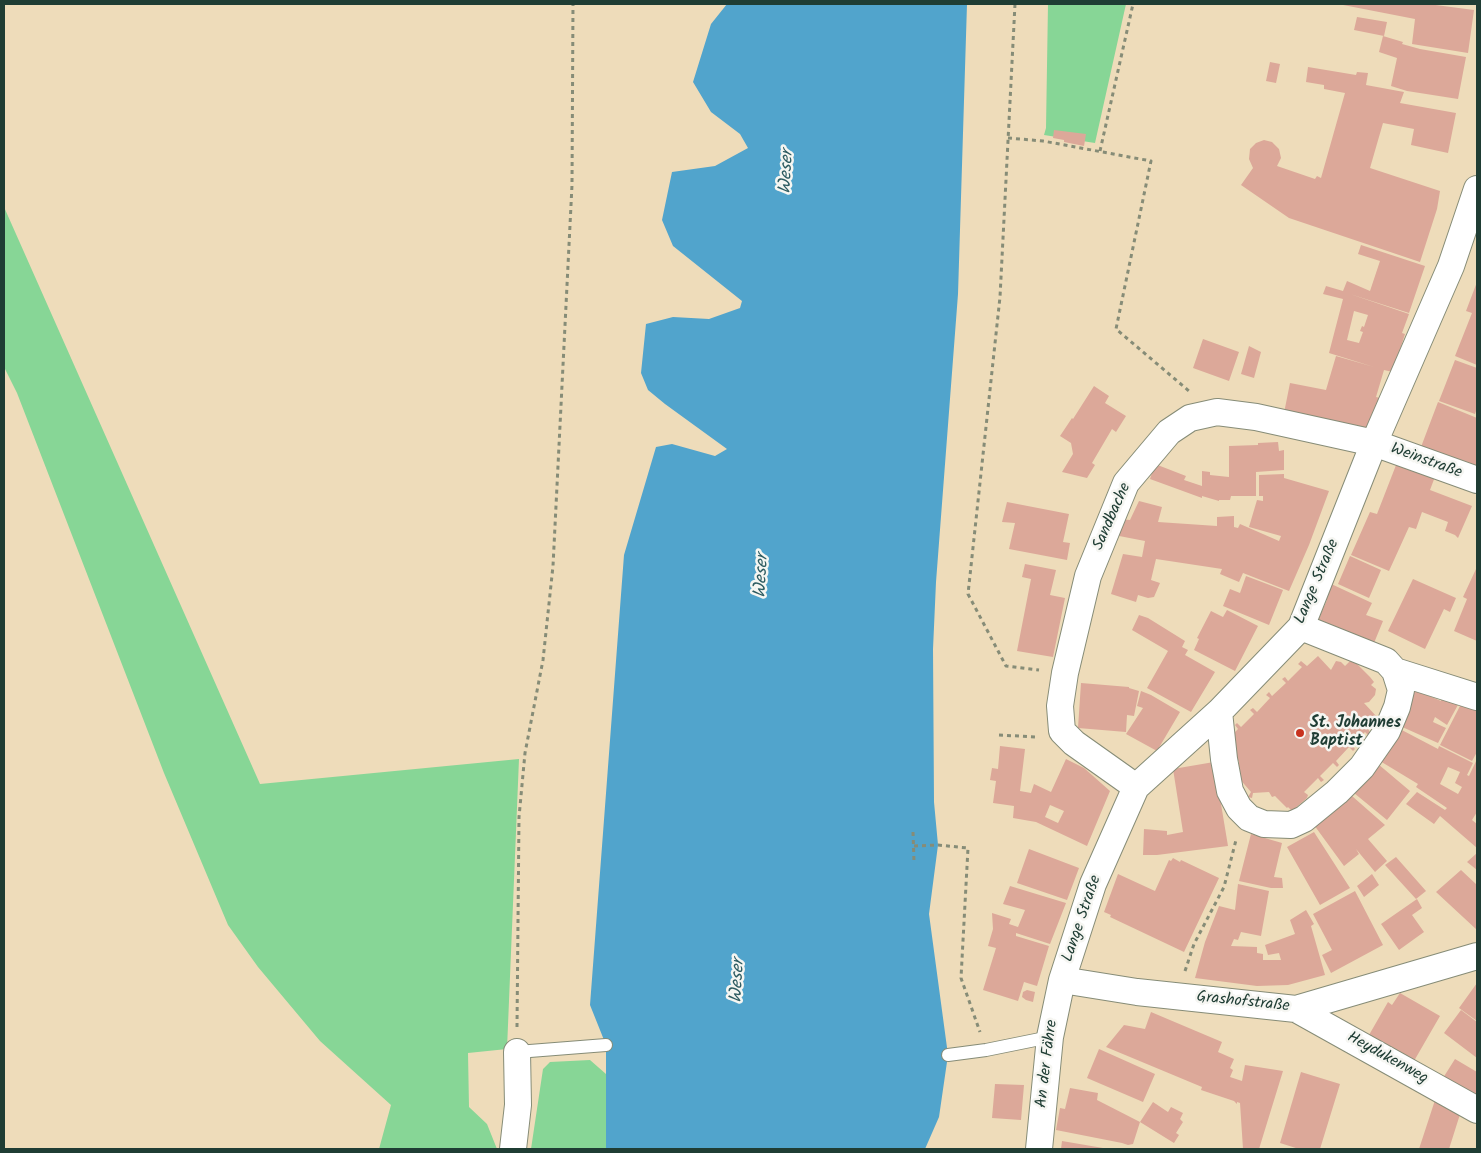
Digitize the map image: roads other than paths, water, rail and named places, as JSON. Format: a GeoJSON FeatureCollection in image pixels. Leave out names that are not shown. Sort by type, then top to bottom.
{"type":"FeatureCollection","features":[{"type":"Feature","properties":{"kind":"street","name":"Lange Straße"},"geometry":{"type":"LineString","coordinates":[[1062,980],[1093,884],[1136,787],[1219,712],[1301,627],[1374,443],[1451,266],[1477,188]]}},
{"type":"Feature","properties":{"kind":"street","name":"Sandbache"},"geometry":{"type":"LineString","coordinates":[[1136,787],[1074,743],[1062,731],[1060,706],[1065,672],[1088,576],[1126,483],[1169,432],[1190,418],[1217,412],[1256,417],[1374,443]]}},
{"type":"Feature","properties":{"kind":"street","name":"Weinstraße"},"geometry":{"type":"LineString","coordinates":[[1374,443],[1477,480]]}},
{"type":"Feature","properties":{"kind":"street"},"geometry":{"type":"LineString","coordinates":[[1219,712],[1224,759],[1230,791],[1239,808],[1244,813],[1264,824],[1291,825],[1304,819],[1337,792],[1362,767],[1387,731],[1397,707],[1401,690],[1395,671],[1386,660],[1301,627]]}},
{"type":"Feature","properties":{"kind":"street"},"geometry":{"type":"LineString","coordinates":[[1395,671],[1477,697]]}},
{"type":"Feature","properties":{"kind":"street","name":"Grashofstraße"},"geometry":{"type":"LineString","coordinates":[[1062,980],[1137,992],[1296,1009],[1477,956]]}},
{"type":"Feature","properties":{"kind":"street","name":"An der Fähre"},"geometry":{"type":"LineString","coordinates":[[1039,1149],[1050,1037],[1062,980]]}},
{"type":"Feature","properties":{"kind":"street","name":"Heydukenweg"},"geometry":{"type":"LineString","coordinates":[[1296,1009],[1477,1110]]}},
{"type":"Feature","properties":{"kind":"street"},"geometry":{"type":"LineString","coordinates":[[513,1149],[518,1105],[517,1052]]}},
{"type":"Feature","properties":{"kind":"lane"},"geometry":{"type":"LineString","coordinates":[[948,1055],[986,1050],[1050,1037]]}},
{"type":"Feature","properties":{"kind":"lane"},"geometry":{"type":"LineString","coordinates":[[517,1052],[606,1045]]}},
{"type":"Feature","properties":{"kind":"water","name":"Weser"},"geometry":{"type":"Polygon","coordinates":[[[727,4],[967,4],[958,294],[936,582],[933,649],[934,802],[938,845],[929,914],[948,1055],[939,1117],[925,1149],[606,1149],[606,1045],[590,1005],[624,555],[656,447],[672,444],[715,456],[727,449],[648,390],[641,373],[646,324],[673,317],[709,319],[740,308],[742,301],[673,246],[662,220],[672,172],[715,166],[748,148],[740,134],[711,112],[693,82],[711,24],[727,4]]]}},
{"type":"Feature","properties":{"kind":"place","name":"St. Johannes Baptist"},"geometry":{"type":"Point","coordinates":[1300,733]}}]}
